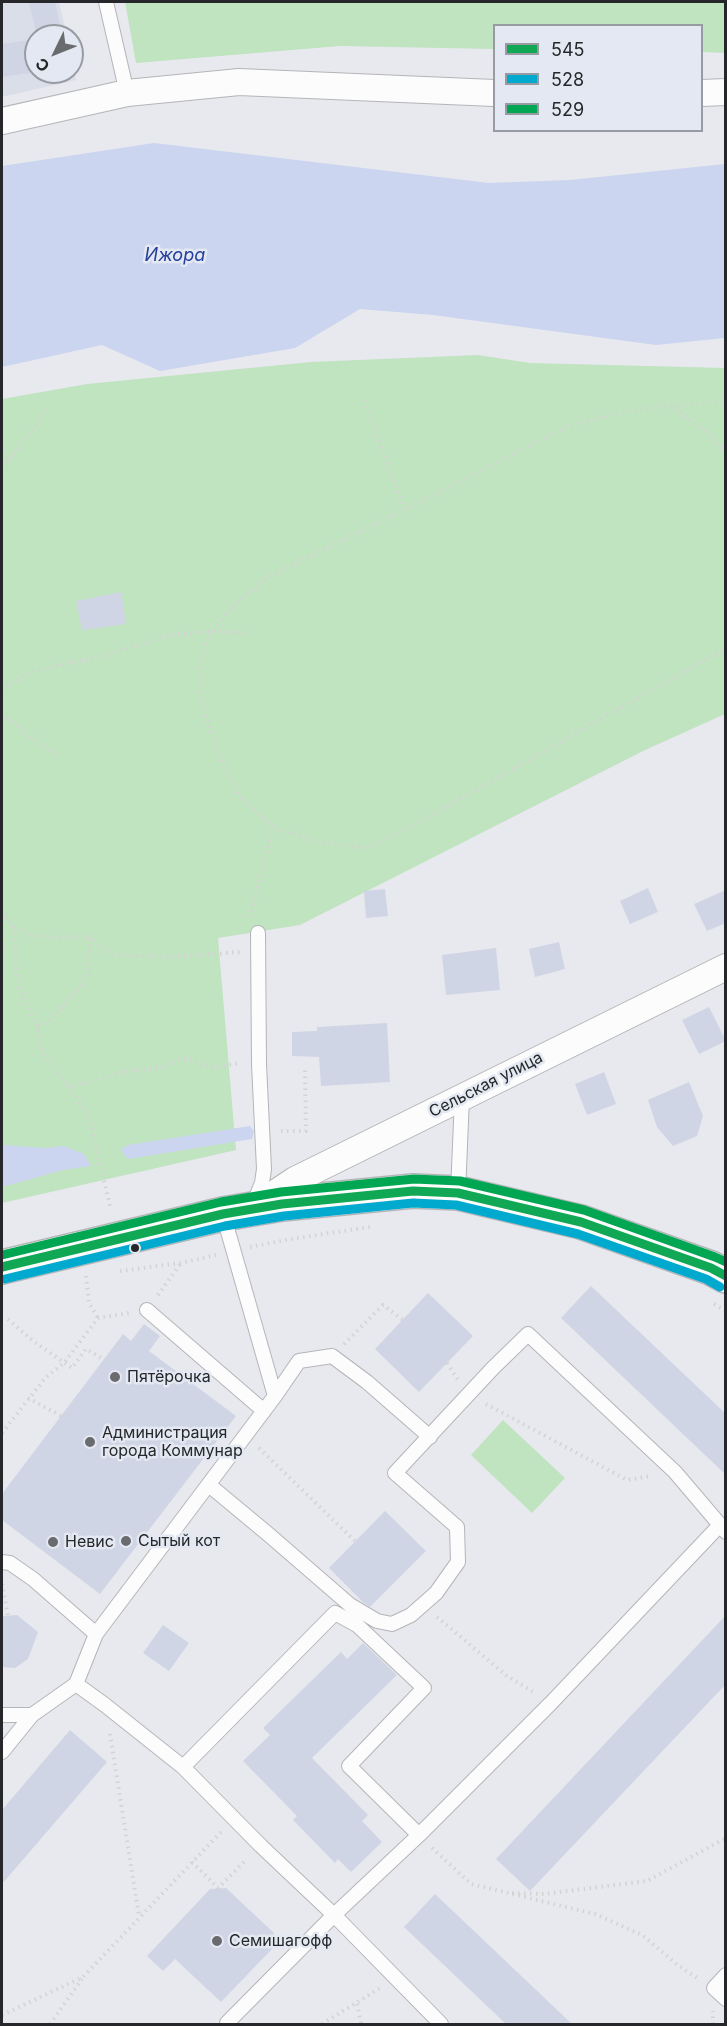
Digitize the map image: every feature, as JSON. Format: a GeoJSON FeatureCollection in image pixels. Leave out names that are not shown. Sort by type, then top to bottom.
{"type":"FeatureCollection","features":[{"type":"Feature","properties":{"kind":"main road"},"geometry":{"type":"LineString","coordinates":[[2,1267],[237,1212],[282,1204],[413,1191],[458,1193],[581,1222],[711,1268],[718,1289]]}},
{"type":"Feature","properties":{"kind":"street"},"geometry":{"type":"LineString","coordinates":[[2,121],[127,93],[239,82],[493,93]]}},
{"type":"Feature","properties":{"kind":"street"},"geometry":{"type":"LineString","coordinates":[[703,93],[726,92]]}},
{"type":"Feature","properties":{"kind":"street","name":"Сельская улица"},"geometry":{"type":"LineString","coordinates":[[237,1212],[295,1180],[726,967]]}},
{"type":"Feature","properties":{"kind":"lane"},"geometry":{"type":"LineString","coordinates":[[106,2],[127,93]]}},
{"type":"Feature","properties":{"kind":"lane"},"geometry":{"type":"LineString","coordinates":[[258,933],[259,1053],[264,1168],[262,1184],[237,1212],[233,1251],[275,1396]]}},
{"type":"Feature","properties":{"kind":"lane"},"geometry":{"type":"LineString","coordinates":[[458,1193],[462,1097]]}},
{"type":"Feature","properties":{"kind":"lane"},"geometry":{"type":"LineString","coordinates":[[150,1307],[264,1411]]}},
{"type":"Feature","properties":{"kind":"lane"},"geometry":{"type":"LineString","coordinates":[[209,1485],[350,1605],[377,1621],[392,1624],[411,1616],[423,1606],[458,1562],[457,1527],[395,1473],[528,1334],[675,1472],[722,1529],[551,1703],[334,1915],[227,2024]]}},
{"type":"Feature","properties":{"kind":"lane"},"geometry":{"type":"LineString","coordinates":[[2,1752],[32,1714],[76,1684],[96,1634],[299,1361],[332,1356],[367,1382],[430,1437]]}},
{"type":"Feature","properties":{"kind":"lane"},"geometry":{"type":"LineString","coordinates":[[2,1562],[10,1563],[33,1579],[96,1634]]}},
{"type":"Feature","properties":{"kind":"lane"},"geometry":{"type":"LineString","coordinates":[[183,1767],[335,1613],[357,1625],[424,1688],[349,1766],[418,1835]]}},
{"type":"Feature","properties":{"kind":"lane"},"geometry":{"type":"LineString","coordinates":[[76,1684],[183,1767],[261,1846],[334,1915],[441,2025]]}},
{"type":"Feature","properties":{"kind":"lane"},"geometry":{"type":"LineString","coordinates":[[2,1715],[32,1714]]}},
{"type":"Feature","properties":{"kind":"lane"},"geometry":{"type":"LineString","coordinates":[[726,1975],[714,1988],[726,1999]]}},
{"type":"Feature","properties":{"kind":"path"},"geometry":{"type":"LineString","coordinates":[[726,400],[621,412],[567,427],[264,580],[231,608],[213,631],[202,653],[201,700],[218,753],[238,795],[273,827],[315,841],[368,848],[433,814],[726,648]]}},
{"type":"Feature","properties":{"kind":"path"},"geometry":{"type":"LineString","coordinates":[[364,401],[404,508]]}},
{"type":"Feature","properties":{"kind":"path"},"geometry":{"type":"LineString","coordinates":[[672,406],[716,441],[726,453]]}},
{"type":"Feature","properties":{"kind":"path"},"geometry":{"type":"LineString","coordinates":[[2,468],[48,409]]}},
{"type":"Feature","properties":{"kind":"path"},"geometry":{"type":"LineString","coordinates":[[2,690],[31,672],[109,654],[171,635],[213,631],[250,633]]}},
{"type":"Feature","properties":{"kind":"path"},"geometry":{"type":"LineString","coordinates":[[2,714],[57,756]]}},
{"type":"Feature","properties":{"kind":"path"},"geometry":{"type":"LineString","coordinates":[[2,913],[14,927],[32,936],[60,938],[89,936],[111,955],[174,957],[247,952]]}},
{"type":"Feature","properties":{"kind":"path"},"geometry":{"type":"LineString","coordinates":[[14,927],[16,969],[22,996],[38,1027],[42,1052],[88,1113],[111,1210]]}},
{"type":"Feature","properties":{"kind":"path"},"geometry":{"type":"LineString","coordinates":[[38,1027],[57,1013],[90,972],[89,936]]}},
{"type":"Feature","properties":{"kind":"path"},"geometry":{"type":"LineString","coordinates":[[68,1087],[125,1072],[160,1068],[184,1058],[211,1068],[242,1063]]}},
{"type":"Feature","properties":{"kind":"path"},"geometry":{"type":"LineString","coordinates":[[280,1131],[306,1131],[305,1069]]}},
{"type":"Feature","properties":{"kind":"path"},"geometry":{"type":"LineString","coordinates":[[110,1272],[181,1263],[291,1239],[379,1225]]}},
{"type":"Feature","properties":{"kind":"path"},"geometry":{"type":"LineString","coordinates":[[2,1433],[45,1377],[64,1363],[98,1317],[150,1307],[181,1263]]}},
{"type":"Feature","properties":{"kind":"path"},"geometry":{"type":"LineString","coordinates":[[77,1276],[98,1273]]}},
{"type":"Feature","properties":{"kind":"path"},"geometry":{"type":"LineString","coordinates":[[86,1275],[89,1303],[98,1317]]}},
{"type":"Feature","properties":{"kind":"path"},"geometry":{"type":"LineString","coordinates":[[718,1289],[726,1311]]}},
{"type":"Feature","properties":{"kind":"path"},"geometry":{"type":"LineString","coordinates":[[332,1356],[383,1305],[403,1320]]}},
{"type":"Feature","properties":{"kind":"path"},"geometry":{"type":"LineString","coordinates":[[8,1319],[33,1341],[72,1368],[86,1349]]}},
{"type":"Feature","properties":{"kind":"path"},"geometry":{"type":"LineString","coordinates":[[82,1339],[86,1349],[103,1359]]}},
{"type":"Feature","properties":{"kind":"path"},"geometry":{"type":"LineString","coordinates":[[468,1395],[627,1480],[675,1472]]}},
{"type":"Feature","properties":{"kind":"path"},"geometry":{"type":"LineString","coordinates":[[28,1398],[61,1416]]}},
{"type":"Feature","properties":{"kind":"path"},"geometry":{"type":"LineString","coordinates":[[246,1435],[356,1542]]}},
{"type":"Feature","properties":{"kind":"path"},"geometry":{"type":"LineString","coordinates":[[2,1584],[8,1616]]}},
{"type":"Feature","properties":{"kind":"path"},"geometry":{"type":"LineString","coordinates":[[423,1606],[507,1676],[551,1703]]}},
{"type":"Feature","properties":{"kind":"path"},"geometry":{"type":"LineString","coordinates":[[105,1705],[139,1917]]}},
{"type":"Feature","properties":{"kind":"path"},"geometry":{"type":"LineString","coordinates":[[50,2025],[83,1977],[233,1818]]}},
{"type":"Feature","properties":{"kind":"path"},"geometry":{"type":"LineString","coordinates":[[418,1835],[471,1884],[595,1914],[642,1935],[679,1966],[714,1988]]}},
{"type":"Feature","properties":{"kind":"path"},"geometry":{"type":"LineString","coordinates":[[502,1892],[544,1894],[648,1881],[726,1838]]}},
{"type":"Feature","properties":{"kind":"path"},"geometry":{"type":"LineString","coordinates":[[192,1862],[218,1888],[261,1846]]}},
{"type":"Feature","properties":{"kind":"path"},"geometry":{"type":"LineString","coordinates":[[2,2015],[83,1977]]}},
{"type":"Feature","properties":{"kind":"path"},"geometry":{"type":"LineString","coordinates":[[322,2025],[395,1978]]}},
{"type":"Feature","properties":{"kind":"path"},"geometry":{"type":"LineString","coordinates":[[357,2004],[361,2025]]}},
{"type":"Feature","properties":{"kind":"shaded area"},"geometry":{"type":"Polygon","coordinates":[[[2,2],[59,2],[64,24],[24,24],[24,84],[59,84],[2,97],[2,2]]]}},
{"type":"Feature","properties":{"kind":"green space"},"geometry":{"type":"Polygon","coordinates":[[[125,2],[725,2],[725,53],[703,52],[703,24],[493,24],[493,49],[340,46],[136,63],[125,2]]]}},
{"type":"Feature","properties":{"kind":"green space"},"geometry":{"type":"Polygon","coordinates":[[[478,355],[530,363],[725,368],[725,714],[643,751],[300,925],[218,938],[236,1150],[2,1203],[2,399],[87,384],[311,362],[478,355]]]}},
{"type":"Feature","properties":{"kind":"green space"},"geometry":{"type":"Polygon","coordinates":[[[503,1420],[565,1478],[532,1513],[471,1455],[503,1420]]]}},
{"type":"Feature","properties":{"kind":"water","name":"Ижора"},"geometry":{"type":"Polygon","coordinates":[[[154,143],[489,183],[570,180],[725,164],[725,338],[656,345],[433,315],[360,309],[295,348],[160,371],[102,345],[2,367],[2,166],[154,143]]]}},
{"type":"Feature","properties":{"kind":"water"},"geometry":{"type":"Polygon","coordinates":[[[250,1126],[254,1131],[252,1139],[128,1159],[120,1150],[128,1145],[250,1126]]]}},
{"type":"Feature","properties":{"kind":"water"},"geometry":{"type":"Polygon","coordinates":[[[2,1146],[44,1148],[64,1146],[84,1154],[91,1166],[63,1170],[2,1187],[2,1146]]]}},
{"type":"Feature","properties":{"kind":"building"},"geometry":{"type":"Polygon","coordinates":[[[29,2],[55,2],[60,24],[34,24],[29,2]]]}},
{"type":"Feature","properties":{"kind":"building"},"geometry":{"type":"Polygon","coordinates":[[[24,41],[24,74],[2,77],[2,44],[24,41]]]}},
{"type":"Feature","properties":{"kind":"building"},"geometry":{"type":"Polygon","coordinates":[[[121,592],[126,624],[82,630],[76,601],[121,592]]]}},
{"type":"Feature","properties":{"kind":"building"},"geometry":{"type":"Polygon","coordinates":[[[648,888],[658,912],[630,924],[620,901],[648,888]]]}},
{"type":"Feature","properties":{"kind":"building"},"geometry":{"type":"Polygon","coordinates":[[[385,889],[388,916],[366,918],[364,891],[385,889]]]}},
{"type":"Feature","properties":{"kind":"building"},"geometry":{"type":"Polygon","coordinates":[[[726,890],[726,923],[707,931],[694,904],[726,890]]]}},
{"type":"Feature","properties":{"kind":"building"},"geometry":{"type":"Polygon","coordinates":[[[559,942],[565,969],[535,977],[529,949],[559,942]]]}},
{"type":"Feature","properties":{"kind":"building"},"geometry":{"type":"Polygon","coordinates":[[[496,948],[500,990],[446,995],[442,955],[496,948]]]}},
{"type":"Feature","properties":{"kind":"building"},"geometry":{"type":"Polygon","coordinates":[[[709,1007],[726,1041],[699,1054],[682,1020],[709,1007]]]}},
{"type":"Feature","properties":{"kind":"building"},"geometry":{"type":"Polygon","coordinates":[[[387,1023],[390,1082],[321,1086],[319,1057],[292,1056],[292,1032],[317,1031],[317,1027],[387,1023]]]}},
{"type":"Feature","properties":{"kind":"building"},"geometry":{"type":"Polygon","coordinates":[[[604,1072],[616,1104],[587,1115],[575,1084],[604,1072]]]}},
{"type":"Feature","properties":{"kind":"building"},"geometry":{"type":"Polygon","coordinates":[[[689,1082],[703,1116],[697,1136],[673,1146],[657,1127],[648,1100],[689,1082]]]}},
{"type":"Feature","properties":{"kind":"building"},"geometry":{"type":"Polygon","coordinates":[[[591,1286],[726,1414],[726,1475],[561,1318],[591,1286]]]}},
{"type":"Feature","properties":{"kind":"building"},"geometry":{"type":"Polygon","coordinates":[[[428,1293],[473,1336],[419,1392],[375,1349],[428,1293]]]}},
{"type":"Feature","properties":{"kind":"building"},"geometry":{"type":"Polygon","coordinates":[[[144,1324],[160,1336],[149,1351],[236,1416],[100,1594],[2,1520],[2,1494],[123,1334],[131,1341],[144,1324]]]}},
{"type":"Feature","properties":{"kind":"building"},"geometry":{"type":"Polygon","coordinates":[[[385,1511],[426,1551],[370,1607],[329,1568],[385,1511]]]}},
{"type":"Feature","properties":{"kind":"building"},"geometry":{"type":"Polygon","coordinates":[[[17,1615],[38,1632],[28,1659],[15,1668],[2,1667],[2,1616],[17,1615]]]}},
{"type":"Feature","properties":{"kind":"building"},"geometry":{"type":"Polygon","coordinates":[[[726,1615],[726,1684],[530,1891],[496,1859],[726,1615]]]}},
{"type":"Feature","properties":{"kind":"building"},"geometry":{"type":"Polygon","coordinates":[[[163,1625],[189,1643],[169,1671],[143,1653],[163,1625]]]}},
{"type":"Feature","properties":{"kind":"building"},"geometry":{"type":"Polygon","coordinates":[[[363,1643],[397,1675],[312,1758],[368,1815],[362,1821],[382,1842],[351,1872],[338,1859],[335,1863],[293,1820],[297,1816],[243,1761],[270,1735],[263,1728],[341,1652],[347,1659],[363,1643]]]}},
{"type":"Feature","properties":{"kind":"building"},"geometry":{"type":"Polygon","coordinates":[[[70,1730],[107,1762],[2,1884],[2,1810],[70,1730]]]}},
{"type":"Feature","properties":{"kind":"building","name":"Семишагофф"},"geometry":{"type":"Polygon","coordinates":[[[226,1888],[274,1933],[272,1949],[221,2002],[175,1959],[163,1971],[147,1956],[210,1889],[226,1888]]]}},
{"type":"Feature","properties":{"kind":"building"},"geometry":{"type":"Polygon","coordinates":[[[435,1894],[573,2025],[507,2025],[404,1927],[435,1894]]]}},
{"type":"Feature","properties":{"kind":"transit line","name":"529"},"geometry":{"type":"LineString","coordinates":[[2,1255],[221,1202],[281,1192],[414,1179],[460,1181],[584,1210],[726,1262]]}},
{"type":"Feature","properties":{"kind":"transit line","name":"545"},"geometry":{"type":"LineString","coordinates":[[2,1267],[223,1214],[282,1204],[413,1191],[458,1193],[581,1222],[711,1268],[726,1276]]}},
{"type":"Feature","properties":{"kind":"transit line","name":"528"},"geometry":{"type":"LineString","coordinates":[[5,1279],[225,1226],[284,1216],[413,1203],[456,1205],[578,1234],[706,1279],[720,1287]]}},
{"type":"Feature","properties":{"kind":"place","name":"Пятёрочка"},"geometry":{"type":"Point","coordinates":[115,1377]}},
{"type":"Feature","properties":{"kind":"place","name":"Администрация города Коммунар"},"geometry":{"type":"Point","coordinates":[90,1442]}},
{"type":"Feature","properties":{"kind":"place","name":"Сытый кот"},"geometry":{"type":"Point","coordinates":[126,1541]}},
{"type":"Feature","properties":{"kind":"place","name":"Невис"},"geometry":{"type":"Point","coordinates":[53,1542]}},
{"type":"Feature","properties":{"kind":"place","name":"Семишагофф"},"geometry":{"type":"Point","coordinates":[217,1941]}}]}
